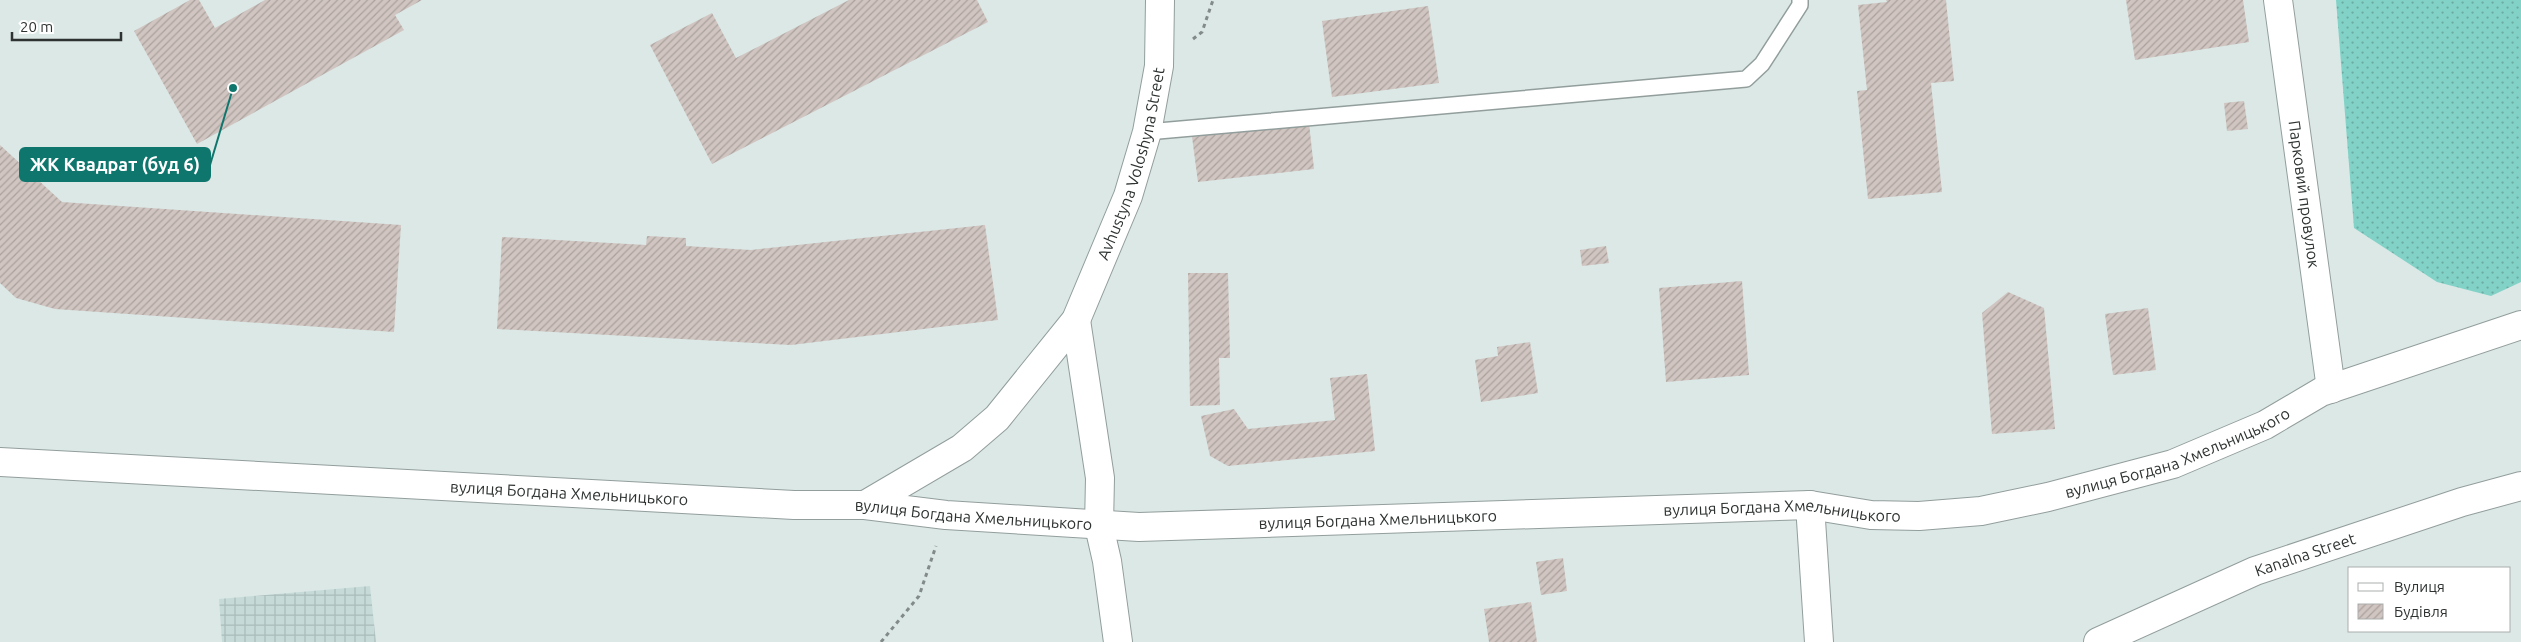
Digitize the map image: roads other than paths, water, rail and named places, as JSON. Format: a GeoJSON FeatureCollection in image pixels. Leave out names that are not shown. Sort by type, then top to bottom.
{"type":"FeatureCollection","features":[{"type":"Feature","properties":{"kind":"street","name":"Avhustyna Voloshyna Street"},"geometry":{"type":"LineString","coordinates":[[865,505],[962,448],[997,418],[1076,320],[1128,196],[1147,132],[1159,66],[1160,0]]}},
{"type":"Feature","properties":{"kind":"street","name":"Парковий провулок"},"geometry":{"type":"LineString","coordinates":[[2278,0],[2331,389]]}},
{"type":"Feature","properties":{"kind":"street"},"geometry":{"type":"LineString","coordinates":[[1076,320],[1100,478],[1099,526],[1107,561],[1118,642]]}},
{"type":"Feature","properties":{"kind":"street","name":"вулиця Богдана Хмельницького"},"geometry":{"type":"LineString","coordinates":[[0,462],[794,505],[865,505],[946,515],[1099,526],[1274,524],[1810,506],[1871,515],[1919,516],[1981,511],[2048,497],[2173,464],[2265,425],[2331,389],[2521,325]]}},
{"type":"Feature","properties":{"kind":"street","name":"Kanalna Street"},"geometry":{"type":"LineString","coordinates":[[2098,642],[2255,571],[2462,502],[2521,486]]}},
{"type":"Feature","properties":{"kind":"street"},"geometry":{"type":"LineString","coordinates":[[1810,506],[1818,642]]}},
{"type":"Feature","properties":{"kind":"lane"},"geometry":{"type":"LineString","coordinates":[[1147,132],[1746,79],[1762,64],[1800,5],[1800,0]]}},
{"type":"Feature","properties":{"kind":"place","name":"ЖК Квадрат (буд 6)"},"geometry":{"type":"Point","coordinates":[233,88]}}]}
